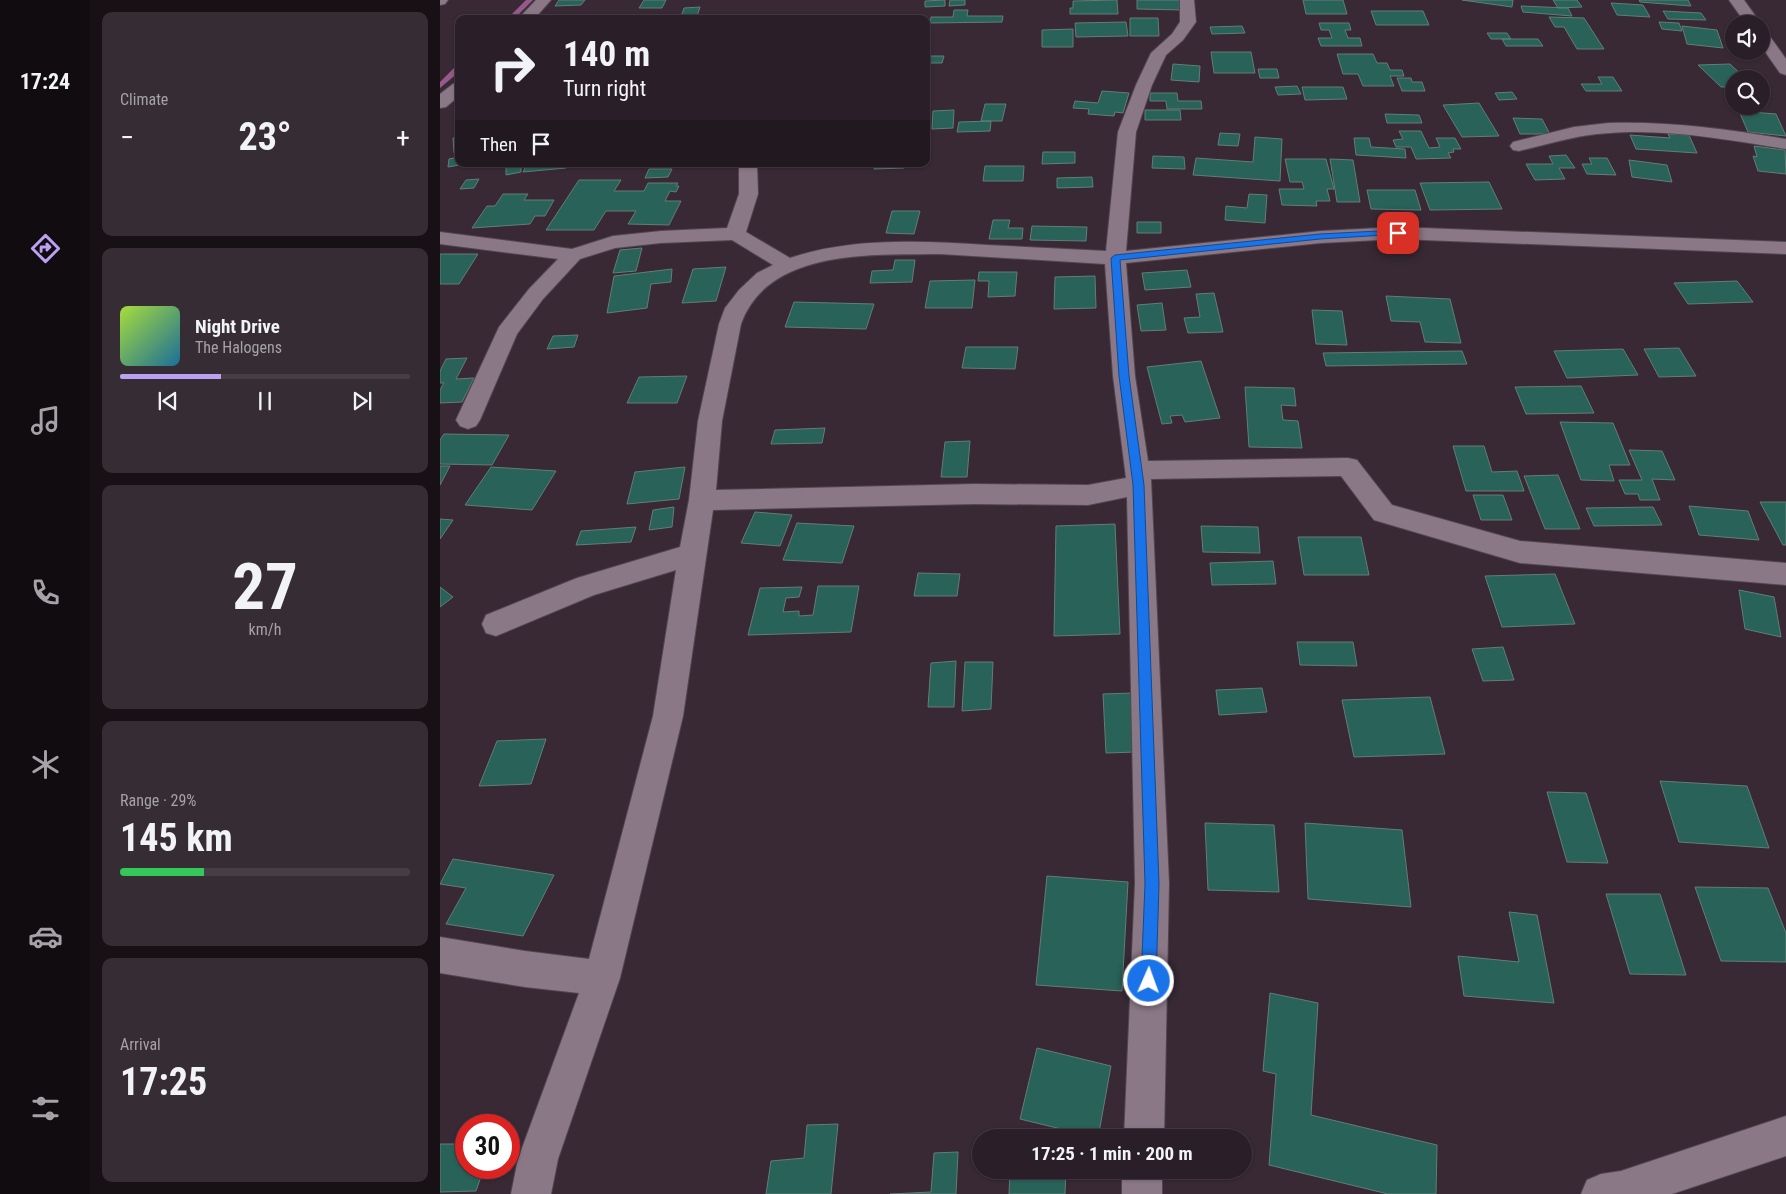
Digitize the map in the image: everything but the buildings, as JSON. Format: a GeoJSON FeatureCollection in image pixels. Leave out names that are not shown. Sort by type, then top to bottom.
{"type":"FeatureCollection","features":[{"type":"Feature","properties":{"kind":"street"},"geometry":{"type":"LineString","coordinates":[[529,15],[544,0]]}},
{"type":"Feature","properties":{"kind":"street"},"geometry":{"type":"LineString","coordinates":[[1144,1129],[1152,884],[1138,478],[1124,376],[1115,258],[1127,132],[1144,85],[1159,53],[1178,36],[1188,22],[1187,0]]}},
{"type":"Feature","properties":{"kind":"street"},"geometry":{"type":"LineString","coordinates":[[1736,0],[1747,15]]}},
{"type":"Feature","properties":{"kind":"street"},"geometry":{"type":"LineString","coordinates":[[1770,47],[1786,70]]}},
{"type":"Feature","properties":{"kind":"street"},"geometry":{"type":"LineString","coordinates":[[440,103],[455,90]]}},
{"type":"Feature","properties":{"kind":"street"},"geometry":{"type":"LineString","coordinates":[[1519,146],[1552,136],[1609,128],[1727,134],[1786,144]]}},
{"type":"Feature","properties":{"kind":"street"},"geometry":{"type":"LineString","coordinates":[[736,234],[738,220],[747,202],[750,180],[748,167]]}},
{"type":"Feature","properties":{"kind":"street"},"geometry":{"type":"LineString","coordinates":[[531,1194],[538,1160],[602,978],[668,716],[702,500],[710,421],[733,316],[746,295],[764,278],[788,266],[811,258],[843,252],[913,248],[1115,258],[1320,237],[1398,233],[1786,248]]}},
{"type":"Feature","properties":{"kind":"street"},"geometry":{"type":"LineString","coordinates":[[440,238],[572,255],[613,242],[660,237],[736,234],[788,266]]}},
{"type":"Feature","properties":{"kind":"street"},"geometry":{"type":"LineString","coordinates":[[468,420],[507,332],[536,294],[572,255]]}},
{"type":"Feature","properties":{"kind":"street"},"geometry":{"type":"LineString","coordinates":[[702,500],[974,494],[1088,495],[1138,478],[1348,467],[1384,513],[1520,552],[1786,574]]}},
{"type":"Feature","properties":{"kind":"street"},"geometry":{"type":"LineString","coordinates":[[496,624],[587,586],[692,554]]}},
{"type":"Feature","properties":{"kind":"street"},"geometry":{"type":"LineString","coordinates":[[440,955],[525,969],[602,978]]}},
{"type":"Feature","properties":{"kind":"street"},"geometry":{"type":"LineString","coordinates":[[1601,1194],[1621,1191],[1786,1136]]}},
{"type":"Feature","properties":{"kind":"street"},"geometry":{"type":"LineString","coordinates":[[1142,1179],[1142,1194]]}},
{"type":"Feature","properties":{"kind":"waterway"},"geometry":{"type":"LineString","coordinates":[[514,15],[530,0]]}},
{"type":"Feature","properties":{"kind":"waterway"},"geometry":{"type":"LineString","coordinates":[[440,86],[455,72]]}},
{"type":"Feature","properties":{"kind":"route"},"geometry":{"type":"LineString","coordinates":[[1149,981],[1152,884],[1138,485],[1124,376],[1115,258],[1320,237],[1398,233]]}}]}
